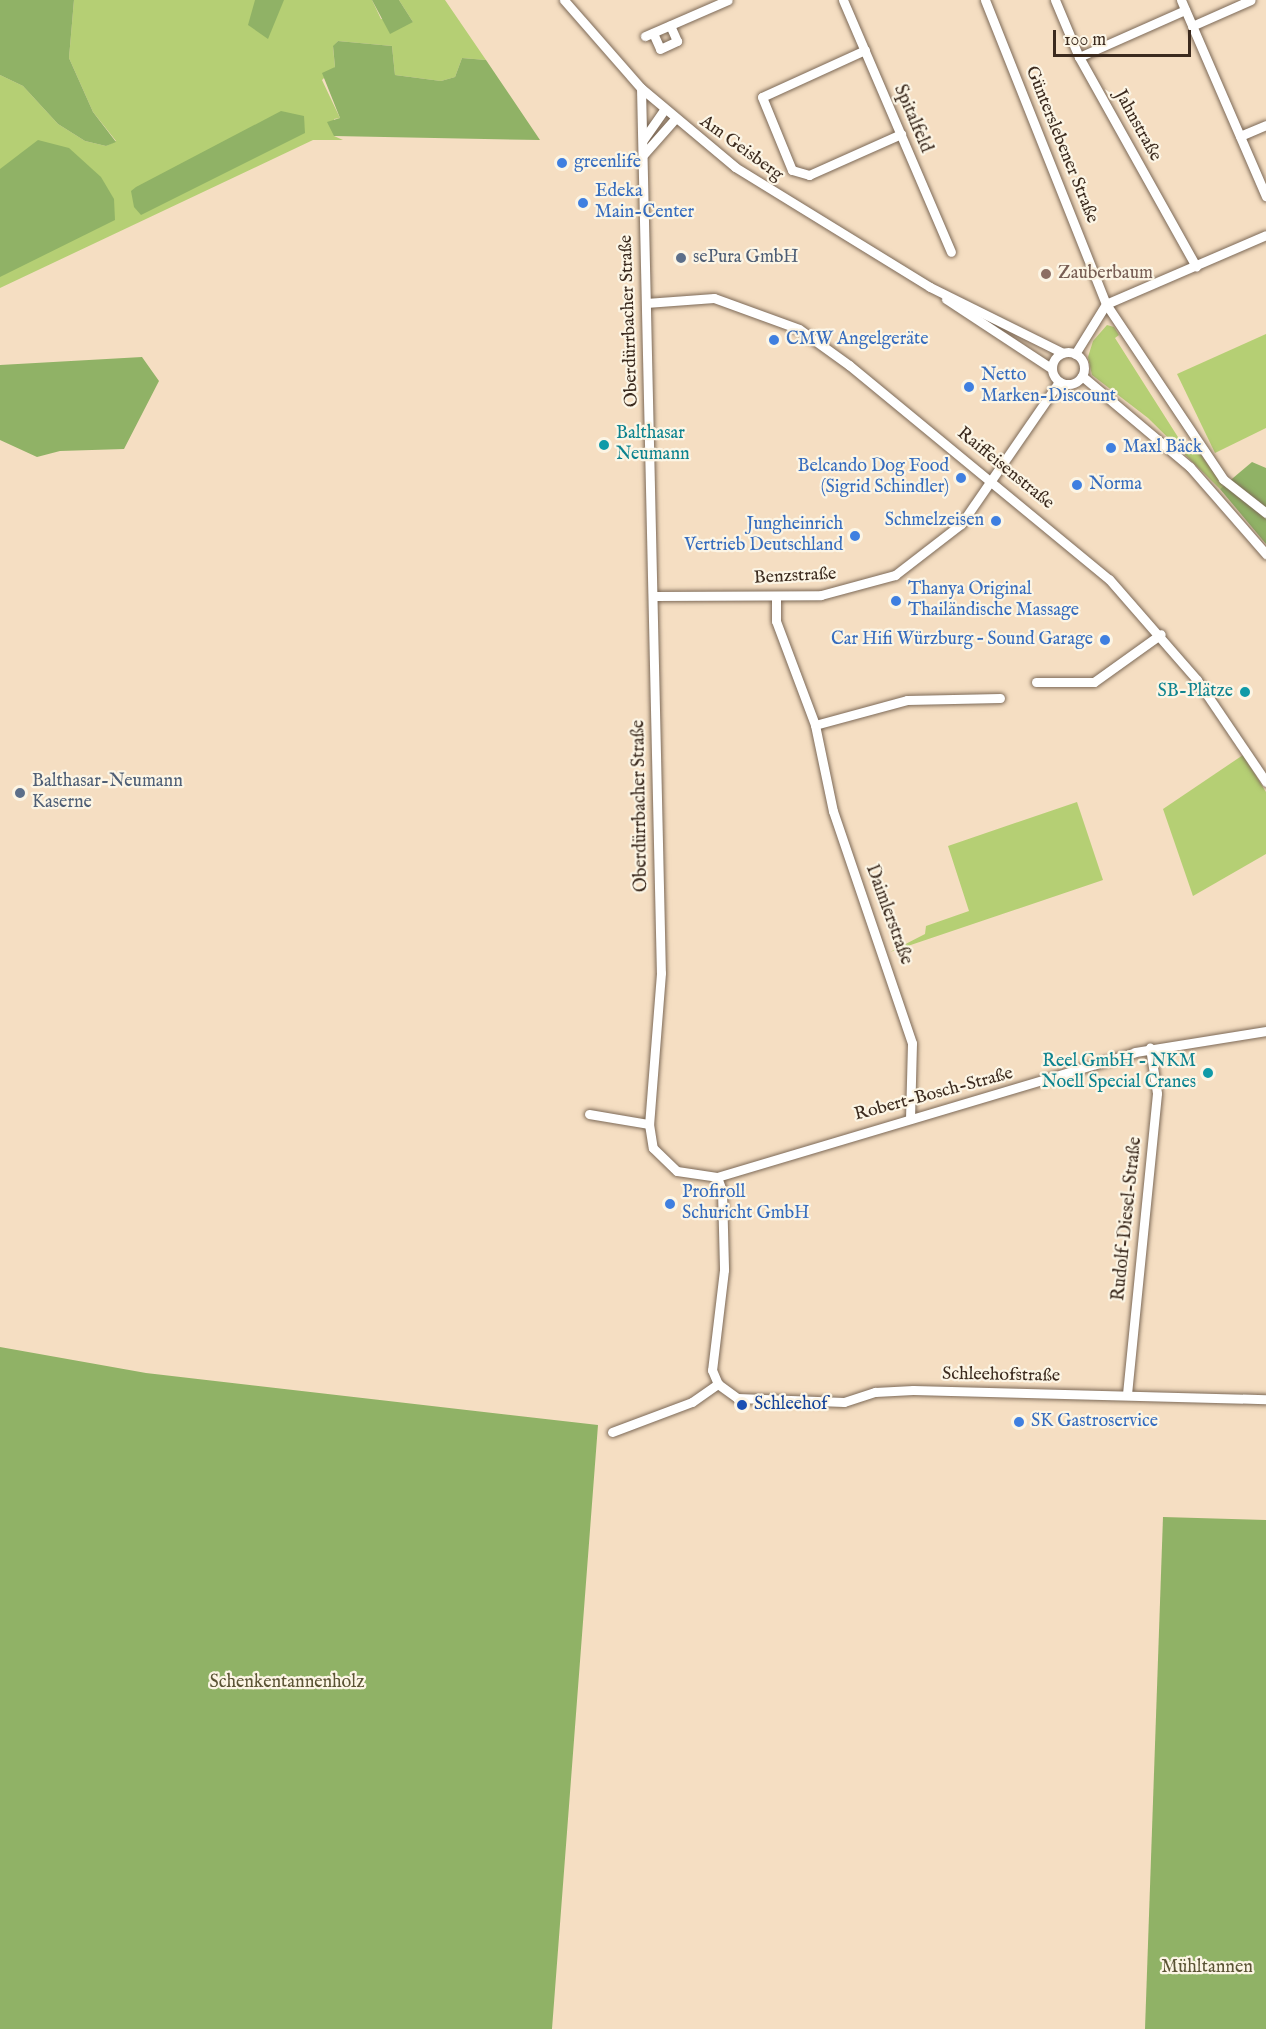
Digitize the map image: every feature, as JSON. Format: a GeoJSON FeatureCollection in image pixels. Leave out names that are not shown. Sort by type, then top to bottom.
{"type":"FeatureCollection","features":[{"type":"Feature","properties":{"kind":"street","name":"Am Geisberg"},"geometry":{"type":"LineString","coordinates":[[564,0],[641,88],[674,120],[823,225],[930,287],[1051,368]]}},
{"type":"Feature","properties":{"kind":"street","name":"Spitalfeld"},"geometry":{"type":"LineString","coordinates":[[843,0],[951,252]]}},
{"type":"Feature","properties":{"kind":"street","name":"Günterslebener Straße"},"geometry":{"type":"LineString","coordinates":[[985,0],[1106,304],[1223,479],[1266,513]]}},
{"type":"Feature","properties":{"kind":"street","name":"Jahnstraße"},"geometry":{"type":"LineString","coordinates":[[1055,0],[1079,57],[1196,266]]}},
{"type":"Feature","properties":{"kind":"street"},"geometry":{"type":"LineString","coordinates":[[1181,0],[1266,196]]}},
{"type":"Feature","properties":{"kind":"street"},"geometry":{"type":"LineString","coordinates":[[1192,26],[1251,0]]}},
{"type":"Feature","properties":{"kind":"street"},"geometry":{"type":"LineString","coordinates":[[670,26],[677,41],[660,49],[649,35],[723,1]]}},
{"type":"Feature","properties":{"kind":"street"},"geometry":{"type":"LineString","coordinates":[[1079,57],[1185,10]]}},
{"type":"Feature","properties":{"kind":"street"},"geometry":{"type":"LineString","coordinates":[[865,51],[762,97],[792,170],[809,175],[901,134]]}},
{"type":"Feature","properties":{"kind":"street","name":"Oberdürrbacher Straße"},"geometry":{"type":"LineString","coordinates":[[641,88],[655,597],[661,973],[649,1124],[653,1148],[665,1162],[684,1173],[717,1177]]}},
{"type":"Feature","properties":{"kind":"street"},"geometry":{"type":"LineString","coordinates":[[642,142],[664,111]]}},
{"type":"Feature","properties":{"kind":"street"},"geometry":{"type":"LineString","coordinates":[[643,155],[674,120]]}},
{"type":"Feature","properties":{"kind":"street"},"geometry":{"type":"LineString","coordinates":[[1240,136],[1266,125]]}},
{"type":"Feature","properties":{"kind":"street"},"geometry":{"type":"LineString","coordinates":[[1075,354],[1106,304],[1266,236]]}},
{"type":"Feature","properties":{"kind":"street","name":"Am Geisberg"},"geometry":{"type":"LineString","coordinates":[[930,287],[1064,352]]}},
{"type":"Feature","properties":{"kind":"street","name":"Raiffeisenstraße"},"geometry":{"type":"LineString","coordinates":[[646,303],[714,298],[799,329],[994,479],[1109,579],[1161,634],[1266,782]]}},
{"type":"Feature","properties":{"kind":"street"},"geometry":{"type":"LineString","coordinates":[[1064,352],[1075,354],[1083,363],[1082,376],[1073,384],[1059,382],[1051,368],[1064,352]]}},
{"type":"Feature","properties":{"kind":"street"},"geometry":{"type":"LineString","coordinates":[[1082,376],[1158,437],[1266,554]]}},
{"type":"Feature","properties":{"kind":"street","name":"Benzstraße"},"geometry":{"type":"LineString","coordinates":[[655,597],[776,596],[840,592],[895,574],[941,544],[994,479],[1059,382]]}},
{"type":"Feature","properties":{"kind":"street","name":"Daimlerstraße"},"geometry":{"type":"LineString","coordinates":[[776,596],[776,621],[815,725],[832,811],[912,1043],[910,1119]]}},
{"type":"Feature","properties":{"kind":"street"},"geometry":{"type":"LineString","coordinates":[[1036,682],[1094,682],[1161,634]]}},
{"type":"Feature","properties":{"kind":"street"},"geometry":{"type":"LineString","coordinates":[[815,725],[907,700],[1000,699]]}},
{"type":"Feature","properties":{"kind":"street","name":"Robert-Bosch-Straße"},"geometry":{"type":"LineString","coordinates":[[717,1177],[1150,1048],[1266,1031]]}},
{"type":"Feature","properties":{"kind":"street","name":"Rudolf-Diesel-Straße"},"geometry":{"type":"LineString","coordinates":[[1127,1394],[1157,1093],[1150,1048]]}},
{"type":"Feature","properties":{"kind":"street"},"geometry":{"type":"LineString","coordinates":[[589,1114],[649,1124]]}},
{"type":"Feature","properties":{"kind":"street"},"geometry":{"type":"LineString","coordinates":[[612,1432],[692,1402],[717,1384],[713,1344],[724,1270],[722,1191],[717,1177]]}},
{"type":"Feature","properties":{"kind":"street","name":"Schleehofstraße"},"geometry":{"type":"LineString","coordinates":[[717,1384],[737,1398],[844,1402],[875,1392],[914,1390],[1266,1399]]}},
{"type":"Feature","properties":{"kind":"green space"},"geometry":{"type":"Polygon","coordinates":[[[0,0],[74,0],[69,58],[93,112],[116,142],[106,146],[85,141],[58,124],[23,86],[0,75],[0,0]]]}},
{"type":"Feature","properties":{"kind":"green space"},"geometry":{"type":"Polygon","coordinates":[[[74,0],[372,0],[381,19],[413,22],[399,0],[445,0],[486,60],[462,58],[455,77],[441,81],[395,75],[392,46],[338,41],[333,47],[335,67],[322,80],[340,118],[334,119],[334,136],[343,140],[313,140],[0,288],[0,75],[23,86],[58,124],[85,141],[106,146],[116,141],[93,112],[69,58],[74,0]]]}},
{"type":"Feature","properties":{"kind":"green space"},"geometry":{"type":"Polygon","coordinates":[[[255,0],[284,0],[268,39],[248,25],[255,0]]]}},
{"type":"Feature","properties":{"kind":"green space"},"geometry":{"type":"Polygon","coordinates":[[[372,0],[399,0],[413,22],[390,34],[372,0]]]}},
{"type":"Feature","properties":{"kind":"green space"},"geometry":{"type":"Polygon","coordinates":[[[338,41],[392,46],[395,75],[441,81],[455,77],[462,58],[486,60],[540,140],[334,136],[327,122],[340,118],[322,73],[335,67],[333,46],[338,41]]]}},
{"type":"Feature","properties":{"kind":"green space"},"geometry":{"type":"Polygon","coordinates":[[[281,111],[304,116],[305,133],[141,215],[134,207],[131,191],[136,187],[281,111]]]}},
{"type":"Feature","properties":{"kind":"green space"},"geometry":{"type":"Polygon","coordinates":[[[38,140],[69,148],[101,177],[114,199],[115,220],[0,277],[0,169],[38,140]]]}},
{"type":"Feature","properties":{"kind":"green space"},"geometry":{"type":"Polygon","coordinates":[[[1107,325],[1114,327],[1119,335],[1115,338],[1183,445],[1191,441],[1224,487],[1220,489],[1148,418],[1092,375],[1088,357],[1093,341],[1107,325]]]}},
{"type":"Feature","properties":{"kind":"green space"},"geometry":{"type":"Polygon","coordinates":[[[1266,334],[1266,428],[1215,453],[1177,374],[1266,334]]]}},
{"type":"Feature","properties":{"kind":"green space"},"geometry":{"type":"Polygon","coordinates":[[[142,357],[159,381],[124,449],[60,451],[37,457],[0,440],[0,365],[142,357]]]}},
{"type":"Feature","properties":{"kind":"green space"},"geometry":{"type":"Polygon","coordinates":[[[1252,462],[1266,468],[1266,544],[1220,489],[1252,462]]]}},
{"type":"Feature","properties":{"kind":"green space"},"geometry":{"type":"Polygon","coordinates":[[[1243,755],[1266,792],[1266,854],[1193,896],[1163,809],[1243,755]]]}},
{"type":"Feature","properties":{"kind":"green space"},"geometry":{"type":"Polygon","coordinates":[[[1077,802],[1103,880],[890,952],[925,934],[926,926],[969,911],[948,846],[1077,802]]]}},
{"type":"Feature","properties":{"kind":"green space","name":"Schenkentannenholz"},"geometry":{"type":"Polygon","coordinates":[[[0,1347],[146,1373],[598,1425],[552,2029],[0,2029],[0,1347]]]}},
{"type":"Feature","properties":{"kind":"green space","name":"Mühltannen"},"geometry":{"type":"Polygon","coordinates":[[[1163,1517],[1266,1520],[1266,2029],[1145,2029],[1163,1517]]]}},
{"type":"Feature","properties":{"kind":"place","name":"greenlife"},"geometry":{"type":"Point","coordinates":[562,163]}},
{"type":"Feature","properties":{"kind":"place","name":"Edeka Main-Center"},"geometry":{"type":"Point","coordinates":[583,203]}},
{"type":"Feature","properties":{"kind":"place","name":"sePura GmbH"},"geometry":{"type":"Point","coordinates":[681,258]}},
{"type":"Feature","properties":{"kind":"place","name":"Zauberbaum"},"geometry":{"type":"Point","coordinates":[1046,274]}},
{"type":"Feature","properties":{"kind":"place","name":"CMW Angelgeräte"},"geometry":{"type":"Point","coordinates":[774,340]}},
{"type":"Feature","properties":{"kind":"place","name":"Netto Marken-Discount"},"geometry":{"type":"Point","coordinates":[969,387]}},
{"type":"Feature","properties":{"kind":"place","name":"Balthasar Neumann"},"geometry":{"type":"Point","coordinates":[604,445]}},
{"type":"Feature","properties":{"kind":"place","name":"Maxl Bäck"},"geometry":{"type":"Point","coordinates":[1111,448]}},
{"type":"Feature","properties":{"kind":"place","name":"Belcando Dog Food (Sigrid Schindler)"},"geometry":{"type":"Point","coordinates":[961,478]}},
{"type":"Feature","properties":{"kind":"place","name":"Norma"},"geometry":{"type":"Point","coordinates":[1077,485]}},
{"type":"Feature","properties":{"kind":"place","name":"Schmelzeisen"},"geometry":{"type":"Point","coordinates":[996,521]}},
{"type":"Feature","properties":{"kind":"place","name":"Jungheinrich Vertrieb Deutschland"},"geometry":{"type":"Point","coordinates":[855,536]}},
{"type":"Feature","properties":{"kind":"place","name":"Thanya Original Thailändische Massage"},"geometry":{"type":"Point","coordinates":[896,601]}},
{"type":"Feature","properties":{"kind":"place","name":"Car Hifi Würzburg – Sound Garage"},"geometry":{"type":"Point","coordinates":[1105,640]}},
{"type":"Feature","properties":{"kind":"place","name":"SB-Plätze"},"geometry":{"type":"Point","coordinates":[1245,692]}},
{"type":"Feature","properties":{"kind":"place","name":"Balthasar-Neumann Kaserne"},"geometry":{"type":"Point","coordinates":[20,793]}},
{"type":"Feature","properties":{"kind":"place","name":"Reel GmbH - NKM Noell Special Cranes"},"geometry":{"type":"Point","coordinates":[1208,1073]}},
{"type":"Feature","properties":{"kind":"place","name":"Profiroll Schuricht GmbH"},"geometry":{"type":"Point","coordinates":[670,1204]}},
{"type":"Feature","properties":{"kind":"place","name":"Schleehof"},"geometry":{"type":"Point","coordinates":[742,1405]}},
{"type":"Feature","properties":{"kind":"place","name":"SK Gastroservice"},"geometry":{"type":"Point","coordinates":[1019,1422]}}]}
